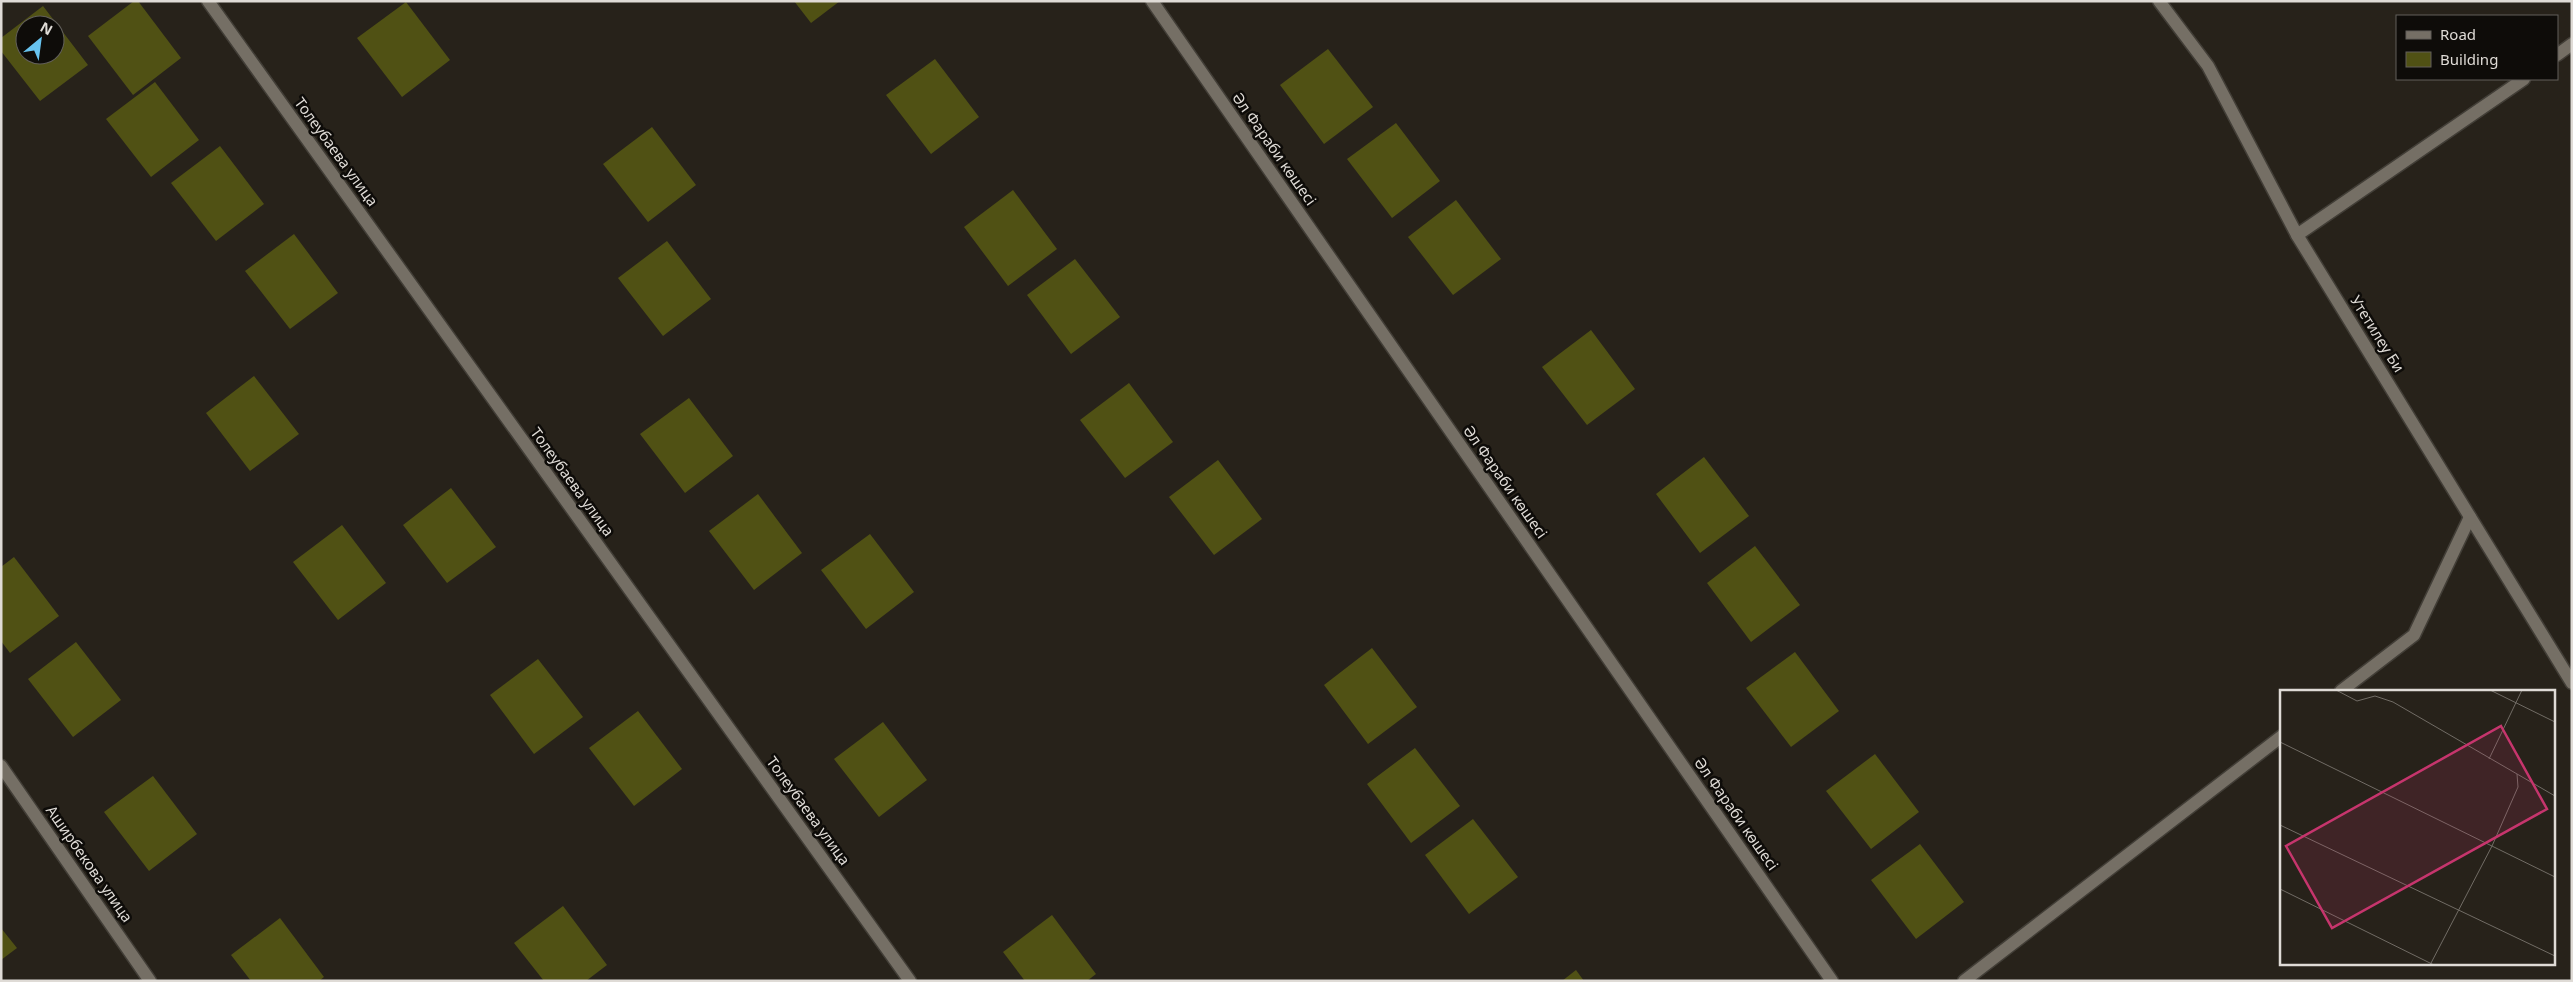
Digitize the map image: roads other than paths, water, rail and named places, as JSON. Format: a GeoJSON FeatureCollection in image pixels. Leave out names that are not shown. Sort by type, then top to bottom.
{"type":"FeatureCollection","features":[{"type":"Feature","properties":{"kind":"street","name":"Толеубаева улица"},"geometry":{"type":"LineString","coordinates":[[208,1],[910,981]]}},
{"type":"Feature","properties":{"kind":"street","name":"Әл Фараби көшесі"},"geometry":{"type":"LineString","coordinates":[[1152,1],[1832,981]]}},
{"type":"Feature","properties":{"kind":"street","name":"Утетилеу Би"},"geometry":{"type":"LineString","coordinates":[[2159,1],[2208,66],[2297,235],[2572,683]]}},
{"type":"Feature","properties":{"kind":"street"},"geometry":{"type":"LineString","coordinates":[[2558,54],[2572,44]]}},
{"type":"Feature","properties":{"kind":"street"},"geometry":{"type":"LineString","coordinates":[[2297,235],[2523,80]]}},
{"type":"Feature","properties":{"kind":"street"},"geometry":{"type":"LineString","coordinates":[[2342,690],[2414,635],[2470,517]]}},
{"type":"Feature","properties":{"kind":"street"},"geometry":{"type":"LineString","coordinates":[[1964,981],[2280,738]]}},
{"type":"Feature","properties":{"kind":"street","name":"Аширбекова улица"},"geometry":{"type":"LineString","coordinates":[[1,766],[150,981]]}}]}
